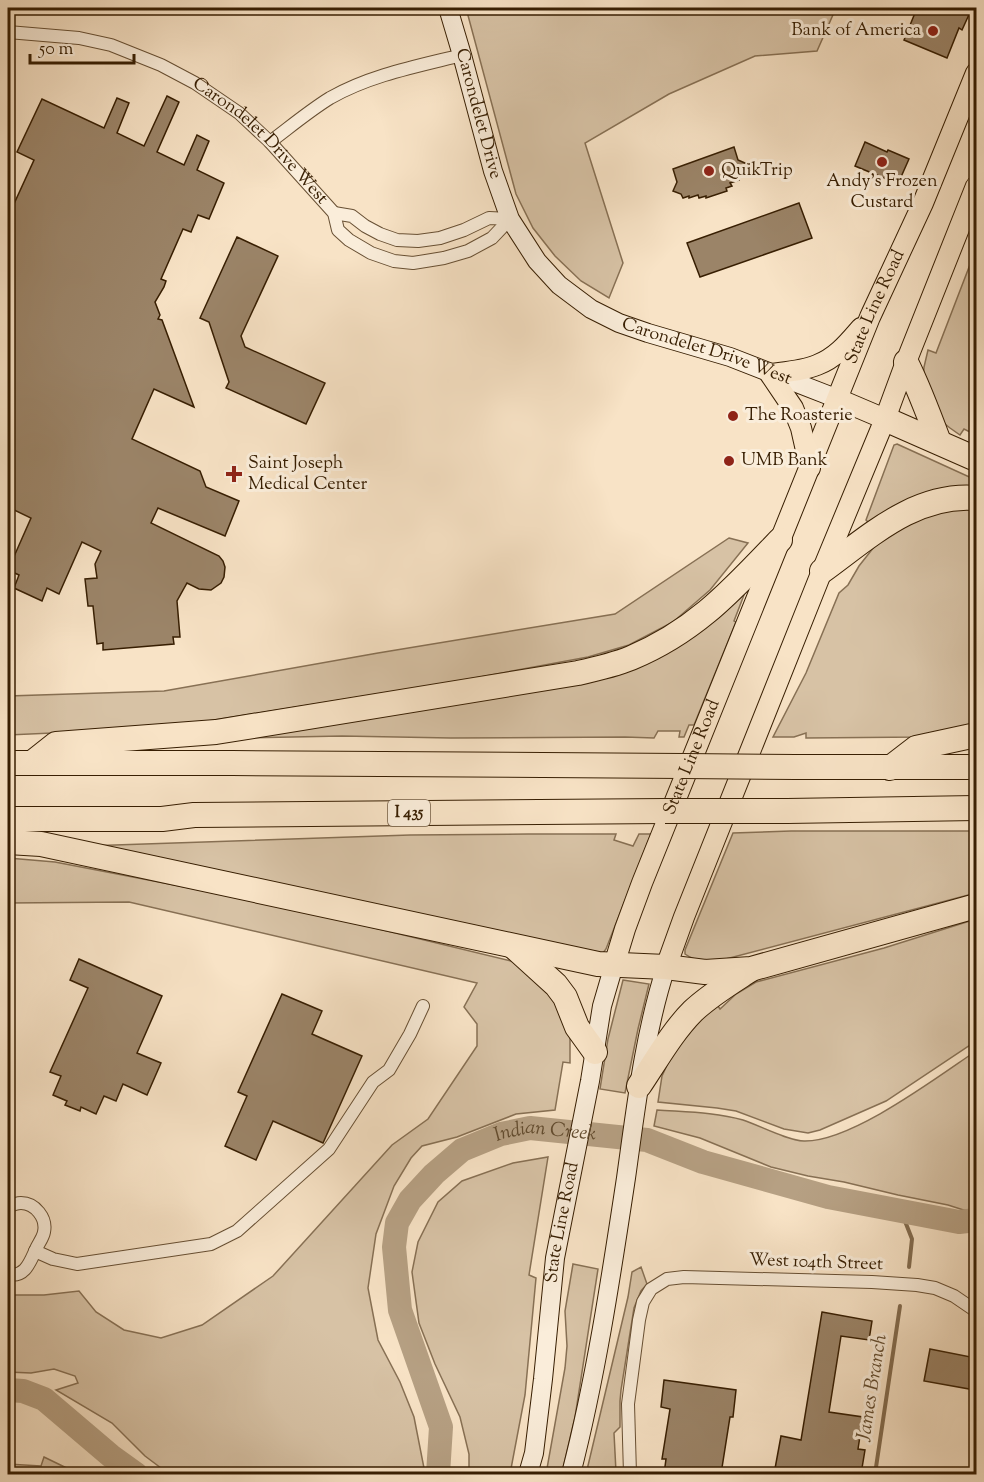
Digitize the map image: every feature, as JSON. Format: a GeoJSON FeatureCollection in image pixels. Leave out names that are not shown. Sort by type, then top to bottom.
{"type":"FeatureCollection","features":[{"type":"Feature","properties":{"kind":"highway"},"geometry":{"type":"LineString","coordinates":[[906,362],[919,387],[920,397],[939,442]]}},
{"type":"Feature","properties":{"kind":"highway"},"geometry":{"type":"LineString","coordinates":[[885,419],[976,459]]}},
{"type":"Feature","properties":{"kind":"highway"},"geometry":{"type":"LineString","coordinates":[[822,571],[888,522],[915,508],[953,498],[976,498]]}},
{"type":"Feature","properties":{"kind":"highway"},"geometry":{"type":"LineString","coordinates":[[32,763],[56,744],[216,732],[566,675],[608,666],[632,658],[656,646],[699,619],[725,597],[780,540]]}},
{"type":"Feature","properties":{"kind":"highway"},"geometry":{"type":"LineString","coordinates":[[891,768],[916,748],[976,735]]}},
{"type":"Feature","properties":{"kind":"highway"},"geometry":{"type":"LineString","coordinates":[[8,763],[976,767]]}},
{"type":"Feature","properties":{"kind":"highway","name":"I 435"},"geometry":{"type":"LineString","coordinates":[[8,819],[162,819],[194,815],[976,808]]}},
{"type":"Feature","properties":{"kind":"highway"},"geometry":{"type":"LineString","coordinates":[[8,842],[41,844],[598,964],[666,967],[705,972],[751,969],[976,906]]}},
{"type":"Feature","properties":{"kind":"highway"},"geometry":{"type":"LineString","coordinates":[[513,945],[556,985],[565,997],[577,1027],[595,1052]]}},
{"type":"Feature","properties":{"kind":"highway"},"geometry":{"type":"LineString","coordinates":[[639,1086],[676,1031],[692,1012],[710,996],[751,969]]}},
{"type":"Feature","properties":{"kind":"main road","name":"Carondelet Drive"},"geometry":{"type":"LineString","coordinates":[[448,8],[494,171],[510,219]]}},
{"type":"Feature","properties":{"kind":"main road","name":"State Line Road"},"geometry":{"type":"LineString","coordinates":[[528,1474],[534,1453],[555,1258],[590,1081],[602,1006],[625,929],[870,317],[923,203],[976,74]]}},
{"type":"Feature","properties":{"kind":"main road"},"geometry":{"type":"LineString","coordinates":[[571,1474],[585,1417],[612,1267],[652,1015],[666,967],[976,186]]}},
{"type":"Feature","properties":{"kind":"main road","name":"Carondelet Drive West"},"geometry":{"type":"LineString","coordinates":[[510,219],[537,261],[559,285],[591,309],[619,323],[730,357],[838,399]]}},
{"type":"Feature","properties":{"kind":"main road"},"geometry":{"type":"LineString","coordinates":[[810,468],[801,428],[793,408],[770,374],[817,365],[838,353],[870,317]]}},
{"type":"Feature","properties":{"kind":"main road"},"geometry":{"type":"LineString","coordinates":[[838,399],[885,419]]}},
{"type":"Feature","properties":{"kind":"street","name":"Carondelet Drive West"},"geometry":{"type":"LineString","coordinates":[[8,32],[79,38],[111,45],[195,83],[239,113],[270,142],[334,213],[338,230],[371,253],[394,261],[413,263],[444,258],[468,251],[492,238],[510,219]]}},
{"type":"Feature","properties":{"kind":"street"},"geometry":{"type":"LineString","coordinates":[[270,142],[332,97],[365,82],[462,55]]}},
{"type":"Feature","properties":{"kind":"street","name":"Carondelet Drive West"},"geometry":{"type":"LineString","coordinates":[[334,213],[352,216],[365,226],[397,240],[418,241],[440,238],[489,218],[510,219]]}},
{"type":"Feature","properties":{"kind":"street"},"geometry":{"type":"LineString","coordinates":[[35,1251],[77,1263],[211,1244],[237,1231],[329,1149],[373,1082],[388,1070],[410,1034],[423,1006]]}},
{"type":"Feature","properties":{"kind":"street"},"geometry":{"type":"LineString","coordinates":[[8,1207],[20,1202],[32,1205],[42,1215],[45,1230],[24,1271],[13,1275],[8,1274]]}},
{"type":"Feature","properties":{"kind":"street","name":"West 104th Street"},"geometry":{"type":"LineString","coordinates":[[630,1474],[628,1404],[639,1320],[643,1302],[651,1289],[667,1279],[684,1277],[917,1285],[935,1288],[954,1296],[976,1311]]}},
{"type":"Feature","properties":{"kind":"shaded area"},"geometry":{"type":"Polygon","coordinates":[[[466,8],[836,8],[817,51],[755,56],[669,94],[585,143],[623,263],[609,298],[581,281],[555,256],[533,228],[516,194],[466,8]]]}},
{"type":"Feature","properties":{"kind":"shaded area"},"geometry":{"type":"Polygon","coordinates":[[[976,249],[976,435],[964,429],[960,435],[940,420],[923,381],[924,367],[928,350],[936,353],[976,249]]]}},
{"type":"Feature","properties":{"kind":"shaded area"},"geometry":{"type":"Polygon","coordinates":[[[897,444],[976,480],[976,490],[871,525],[866,520],[894,445],[897,444]]]}},
{"type":"Feature","properties":{"kind":"shaded area"},"geometry":{"type":"Polygon","coordinates":[[[976,507],[976,727],[922,737],[806,738],[806,733],[794,737],[773,737],[806,673],[839,593],[848,585],[874,547],[893,531],[931,512],[976,507]]]}},
{"type":"Feature","properties":{"kind":"shaded area"},"geometry":{"type":"Polygon","coordinates":[[[729,538],[748,543],[710,590],[673,622],[629,645],[588,657],[453,682],[164,728],[8,735],[8,696],[164,691],[615,614],[729,538]]]}},
{"type":"Feature","properties":{"kind":"shaded area"},"geometry":{"type":"Polygon","coordinates":[[[739,593],[744,595],[734,621],[736,622],[694,725],[689,725],[684,737],[679,737],[680,731],[658,731],[654,738],[342,736],[248,738],[567,682],[739,593]]]}},
{"type":"Feature","properties":{"kind":"shaded area"},"geometry":{"type":"Polygon","coordinates":[[[976,831],[976,893],[722,960],[698,960],[685,954],[733,833],[976,831]]]}},
{"type":"Feature","properties":{"kind":"shaded area"},"geometry":{"type":"Polygon","coordinates":[[[616,834],[614,840],[633,846],[639,834],[651,834],[603,953],[85,846],[410,835],[616,834]]]}},
{"type":"Feature","properties":{"kind":"shaded area"},"geometry":{"type":"Polygon","coordinates":[[[8,858],[55,862],[288,907],[511,961],[533,972],[546,983],[570,1035],[570,1063],[563,1062],[555,1110],[516,1114],[457,1137],[422,1146],[411,1158],[394,1186],[376,1234],[368,1288],[378,1340],[400,1382],[414,1417],[424,1468],[423,1474],[169,1474],[145,1456],[112,1423],[56,1390],[78,1383],[75,1376],[54,1369],[31,1373],[8,1372],[8,1295],[44,1295],[79,1291],[96,1312],[124,1330],[161,1338],[202,1325],[273,1276],[392,1145],[428,1119],[477,1046],[477,1024],[464,1007],[477,983],[129,902],[8,903],[8,858]]]}},
{"type":"Feature","properties":{"kind":"shaded area"},"geometry":{"type":"Polygon","coordinates":[[[976,919],[976,1041],[886,1101],[808,1133],[784,1129],[736,1111],[658,1102],[662,1076],[679,1039],[716,1003],[720,1009],[736,994],[756,982],[884,948],[976,919]]]}},
{"type":"Feature","properties":{"kind":"shaded area"},"geometry":{"type":"Polygon","coordinates":[[[623,980],[649,984],[625,1093],[600,1089],[608,1039],[623,980]]]}},
{"type":"Feature","properties":{"kind":"shaded area"},"geometry":{"type":"Polygon","coordinates":[[[976,1051],[976,1214],[948,1205],[771,1167],[700,1138],[654,1126],[657,1110],[689,1112],[722,1115],[743,1120],[797,1140],[823,1139],[869,1120],[916,1092],[976,1051]]]}},
{"type":"Feature","properties":{"kind":"shaded area"},"geometry":{"type":"Polygon","coordinates":[[[548,1157],[529,1275],[536,1278],[525,1395],[510,1474],[469,1474],[469,1454],[460,1417],[419,1323],[412,1272],[418,1242],[438,1202],[462,1181],[513,1163],[548,1157]]]}},
{"type":"Feature","properties":{"kind":"shaded area"},"geometry":{"type":"Polygon","coordinates":[[[573,1264],[598,1269],[575,1417],[563,1468],[561,1474],[546,1474],[565,1368],[567,1346],[565,1311],[573,1264]]]}},
{"type":"Feature","properties":{"kind":"shaded area"},"geometry":{"type":"Polygon","coordinates":[[[641,1267],[647,1284],[641,1291],[634,1308],[621,1390],[620,1427],[614,1433],[618,1474],[586,1474],[632,1272],[641,1267]]]}},
{"type":"Feature","properties":{"kind":"shaded area"},"geometry":{"type":"Polygon","coordinates":[[[44,1457],[79,1474],[8,1474],[8,1464],[41,1466],[44,1457]]]}},
{"type":"Feature","properties":{"kind":"building","name":"Bank of America"},"geometry":{"type":"Polygon","coordinates":[[[917,8],[972,8],[962,30],[959,28],[947,58],[904,40],[917,8]]]}},
{"type":"Feature","properties":{"kind":"building"},"geometry":{"type":"Polygon","coordinates":[[[167,96],[179,102],[157,152],[184,165],[197,135],[209,141],[197,170],[224,183],[209,219],[198,215],[191,232],[183,229],[161,279],[166,281],[164,287],[155,302],[160,315],[158,319],[162,320],[194,407],[154,389],[132,439],[200,471],[206,487],[239,501],[225,536],[158,508],[151,523],[219,556],[225,567],[224,577],[221,583],[211,590],[199,589],[187,583],[177,601],[180,637],[173,637],[174,644],[103,650],[103,643],[97,644],[93,606],[88,606],[85,579],[97,578],[95,564],[101,551],[82,542],[59,594],[47,588],[42,601],[14,588],[19,575],[8,570],[31,518],[8,507],[8,217],[34,160],[17,152],[42,99],[104,128],[117,98],[129,103],[117,133],[144,146],[167,96]]]}},
{"type":"Feature","properties":{"kind":"building","name":"Andy's Frozen Custard"},"geometry":{"type":"Polygon","coordinates":[[[865,142],[909,159],[896,183],[855,166],[865,142]]]}},
{"type":"Feature","properties":{"kind":"building","name":"QuikTrip"},"geometry":{"type":"Polygon","coordinates":[[[734,147],[738,160],[747,164],[744,176],[730,183],[732,186],[726,188],[727,191],[706,198],[706,196],[699,198],[698,195],[683,198],[681,194],[673,191],[677,182],[673,169],[734,147]]]}},
{"type":"Feature","properties":{"kind":"building","name":"QuikTrip"},"geometry":{"type":"Polygon","coordinates":[[[799,203],[812,238],[700,277],[687,243],[799,203]]]}},
{"type":"Feature","properties":{"kind":"building"},"geometry":{"type":"Polygon","coordinates":[[[237,237],[278,256],[241,336],[245,347],[325,383],[306,424],[226,388],[229,382],[209,322],[200,318],[237,237]]]}},
{"type":"Feature","properties":{"kind":"building"},"geometry":{"type":"Polygon","coordinates":[[[79,959],[162,996],[137,1053],[161,1063],[147,1095],[123,1084],[116,1101],[104,1096],[96,1114],[81,1107],[80,1111],[65,1105],[67,1101],[53,1095],[61,1076],[50,1072],[88,988],[70,980],[79,959]]]}},
{"type":"Feature","properties":{"kind":"building"},"geometry":{"type":"Polygon","coordinates":[[[282,994],[322,1011],[312,1034],[362,1056],[323,1143],[273,1121],[256,1160],[225,1146],[247,1096],[238,1092],[282,994]]]}},
{"type":"Feature","properties":{"kind":"building"},"geometry":{"type":"Polygon","coordinates":[[[822,1312],[872,1321],[869,1340],[841,1336],[829,1412],[863,1417],[858,1449],[865,1450],[861,1474],[774,1474],[781,1436],[801,1440],[822,1312]]]}},
{"type":"Feature","properties":{"kind":"building"},"geometry":{"type":"Polygon","coordinates":[[[930,1349],[976,1358],[975,1390],[924,1381],[930,1349]]]}},
{"type":"Feature","properties":{"kind":"building"},"geometry":{"type":"Polygon","coordinates":[[[664,1380],[736,1390],[721,1474],[664,1474],[666,1459],[662,1459],[670,1409],[661,1407],[664,1380]]]}},
{"type":"Feature","properties":{"kind":"waterway","name":"Indian Creek"},"geometry":{"type":"LineString","coordinates":[[438,1474],[441,1427],[400,1310],[394,1247],[397,1223],[410,1200],[434,1174],[462,1150],[501,1134],[530,1128],[647,1140],[703,1162],[828,1197],[959,1222],[976,1220]]}},
{"type":"Feature","properties":{"kind":"waterway","name":"James Branch"},"geometry":{"type":"LineString","coordinates":[[901,1211],[912,1239],[909,1267]]}},
{"type":"Feature","properties":{"kind":"waterway","name":"James Branch"},"geometry":{"type":"LineString","coordinates":[[875,1474],[900,1306]]}},
{"type":"Feature","properties":{"kind":"waterway","name":"Indian Creek"},"geometry":{"type":"LineString","coordinates":[[8,1390],[23,1391],[44,1399],[111,1456],[136,1474]]}},
{"type":"Feature","properties":{"kind":"place","name":"Bank of America"},"geometry":{"type":"Point","coordinates":[933,31]}},
{"type":"Feature","properties":{"kind":"place","name":"Andy's Frozen Custard"},"geometry":{"type":"Point","coordinates":[882,162]}},
{"type":"Feature","properties":{"kind":"place","name":"QuikTrip"},"geometry":{"type":"Point","coordinates":[709,171]}},
{"type":"Feature","properties":{"kind":"place","name":"The Roasterie"},"geometry":{"type":"Point","coordinates":[733,416]}},
{"type":"Feature","properties":{"kind":"place","name":"UMB Bank"},"geometry":{"type":"Point","coordinates":[729,461]}},
{"type":"Feature","properties":{"kind":"place","name":"Saint Joseph Medical Center"},"geometry":{"type":"Point","coordinates":[234,474]}}]}
